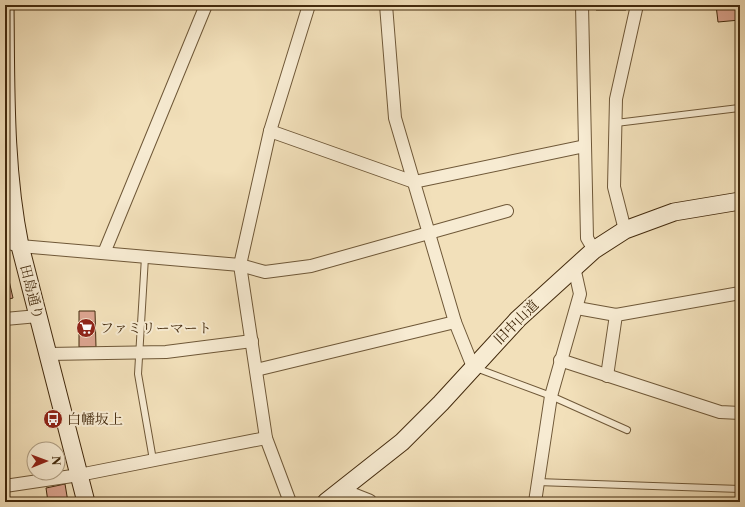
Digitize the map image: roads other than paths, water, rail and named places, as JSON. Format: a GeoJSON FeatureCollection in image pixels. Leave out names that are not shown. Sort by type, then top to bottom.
{"type":"FeatureCollection","features":[{"type":"Feature","properties":{"kind":"main road","name":"田島通り"},"geometry":{"type":"LineString","coordinates":[[5,5],[8,170],[14,217],[12,244],[38,316],[86,502]]}},
{"type":"Feature","properties":{"kind":"main road","name":"旧中山道"},"geometry":{"type":"LineString","coordinates":[[326,502],[402,442],[518,319],[594,250],[625,230],[674,212],[740,201]]}},
{"type":"Feature","properties":{"kind":"street"},"geometry":{"type":"LineString","coordinates":[[104,253],[206,5]]}},
{"type":"Feature","properties":{"kind":"street"},"geometry":{"type":"LineString","coordinates":[[290,502],[266,438],[240,265],[270,131],[309,5]]}},
{"type":"Feature","properties":{"kind":"street"},"geometry":{"type":"LineString","coordinates":[[386,5],[395,118],[455,322],[473,367]]}},
{"type":"Feature","properties":{"kind":"street"},"geometry":{"type":"LineString","coordinates":[[582,5],[587,238],[594,250]]}},
{"type":"Feature","properties":{"kind":"street"},"geometry":{"type":"LineString","coordinates":[[625,230],[614,187],[616,99],[637,5]]}},
{"type":"Feature","properties":{"kind":"street"},"geometry":{"type":"LineString","coordinates":[[270,131],[414,182],[585,146]]}},
{"type":"Feature","properties":{"kind":"street"},"geometry":{"type":"LineString","coordinates":[[12,244],[240,265],[265,272],[311,266],[507,211]]}},
{"type":"Feature","properties":{"kind":"street"},"geometry":{"type":"LineString","coordinates":[[535,502],[551,396],[560,360],[578,308],[580,294],[574,267]]}},
{"type":"Feature","properties":{"kind":"street"},"geometry":{"type":"LineString","coordinates":[[578,308],[616,315],[740,293]]}},
{"type":"Feature","properties":{"kind":"street"},"geometry":{"type":"LineString","coordinates":[[607,376],[616,315]]}},
{"type":"Feature","properties":{"kind":"street"},"geometry":{"type":"LineString","coordinates":[[5,319],[38,316]]}},
{"type":"Feature","properties":{"kind":"street"},"geometry":{"type":"LineString","coordinates":[[256,370],[455,322]]}},
{"type":"Feature","properties":{"kind":"street"},"geometry":{"type":"LineString","coordinates":[[48,354],[166,352],[252,341]]}},
{"type":"Feature","properties":{"kind":"street"},"geometry":{"type":"LineString","coordinates":[[560,360],[720,412],[740,413]]}},
{"type":"Feature","properties":{"kind":"street"},"geometry":{"type":"LineString","coordinates":[[5,486],[79,475],[266,438]]}},
{"type":"Feature","properties":{"kind":"street"},"geometry":{"type":"LineString","coordinates":[[341,491],[369,502]]}},
{"type":"Feature","properties":{"kind":"lane"},"geometry":{"type":"LineString","coordinates":[[616,122],[739,108],[740,112]]}},
{"type":"Feature","properties":{"kind":"lane"},"geometry":{"type":"LineString","coordinates":[[145,256],[138,374],[153,460]]}},
{"type":"Feature","properties":{"kind":"lane"},"geometry":{"type":"LineString","coordinates":[[473,367],[551,396],[627,430]]}},
{"type":"Feature","properties":{"kind":"lane"},"geometry":{"type":"LineString","coordinates":[[537,482],[740,489]]}},
{"type":"Feature","properties":{"kind":"place","name":"ファミリーマート"},"geometry":{"type":"Point","coordinates":[86,328]}},
{"type":"Feature","properties":{"kind":"place","name":"白幡坂上"},"geometry":{"type":"Point","coordinates":[53,419]}}]}
